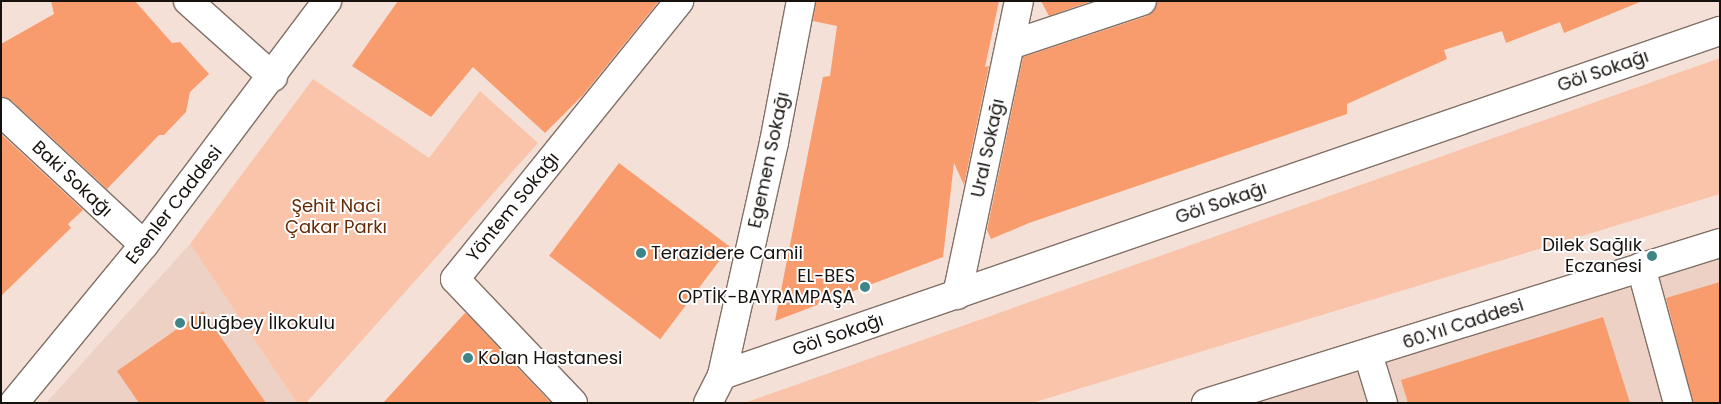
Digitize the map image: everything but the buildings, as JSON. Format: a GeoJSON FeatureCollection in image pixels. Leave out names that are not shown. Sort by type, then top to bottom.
{"type":"FeatureCollection","features":[{"type":"Feature","properties":{"kind":"street"},"geometry":{"type":"LineString","coordinates":[[188,1],[273,77]]}},
{"type":"Feature","properties":{"kind":"street","name":"Esenler Caddesi"},"geometry":{"type":"LineString","coordinates":[[14,403],[144,245],[273,77],[327,1]]}},
{"type":"Feature","properties":{"kind":"street","name":"Yöntem Sokağı"},"geometry":{"type":"LineString","coordinates":[[573,403],[455,279],[679,1]]}},
{"type":"Feature","properties":{"kind":"street","name":"Egemen Sokağı"},"geometry":{"type":"LineString","coordinates":[[708,403],[722,376],[774,142],[801,1]]}},
{"type":"Feature","properties":{"kind":"street","name":"Ural Sokağı"},"geometry":{"type":"LineString","coordinates":[[957,294],[1019,1]]}},
{"type":"Feature","properties":{"kind":"street"},"geometry":{"type":"LineString","coordinates":[[1010,45],[1142,1]]}},
{"type":"Feature","properties":{"kind":"street","name":"Göl Sokağı"},"geometry":{"type":"LineString","coordinates":[[722,376],[1720,31]]}},
{"type":"Feature","properties":{"kind":"street","name":"Baki Sokağı"},"geometry":{"type":"LineString","coordinates":[[1,112],[144,245]]}},
{"type":"Feature","properties":{"kind":"street","name":"60.Yıl Caddesi"},"geometry":{"type":"LineString","coordinates":[[1206,403],[1720,243]]}},
{"type":"Feature","properties":{"kind":"street"},"geometry":{"type":"LineString","coordinates":[[1641,267],[1678,403]]}},
{"type":"Feature","properties":{"kind":"street"},"geometry":{"type":"LineString","coordinates":[[1368,354],[1383,403]]}},
{"type":"Feature","properties":{"kind":"street"},"geometry":{"type":"LineString","coordinates":[[1,390],[14,403]]}},
{"type":"Feature","properties":{"kind":"shaded area","name":"Uluğbey İlkokulu"},"geometry":{"type":"Polygon","coordinates":[[[190,244],[297,403],[46,403],[190,244]]]}},
{"type":"Feature","properties":{"kind":"shaded area"},"geometry":{"type":"Polygon","coordinates":[[[1720,256],[1720,403],[1252,403],[1720,256]]]}},
{"type":"Feature","properties":{"kind":"green space"},"geometry":{"type":"Polygon","coordinates":[[[1720,58],[1720,194],[1032,403],[744,403],[1720,58]]]}},
{"type":"Feature","properties":{"kind":"green space","name":"Şehit Naci Çakar Parkı"},"geometry":{"type":"Polygon","coordinates":[[[313,79],[429,158],[480,91],[538,143],[306,403],[297,403],[190,244],[313,79]]]}},
{"type":"Feature","properties":{"kind":"place","name":"Terazidere Camii"},"geometry":{"type":"Point","coordinates":[641,253]}},
{"type":"Feature","properties":{"kind":"place","name":"Dilek Sağlık Eczanesi"},"geometry":{"type":"Point","coordinates":[1652,256]}},
{"type":"Feature","properties":{"kind":"place","name":"EL-BES OPTİK-BAYRAMPAŞA"},"geometry":{"type":"Point","coordinates":[865,287]}},
{"type":"Feature","properties":{"kind":"place","name":"Uluğbey İlkokulu"},"geometry":{"type":"Point","coordinates":[180,323]}},
{"type":"Feature","properties":{"kind":"place","name":"Kolan Hastanesi"},"geometry":{"type":"Point","coordinates":[468,358]}}]}
